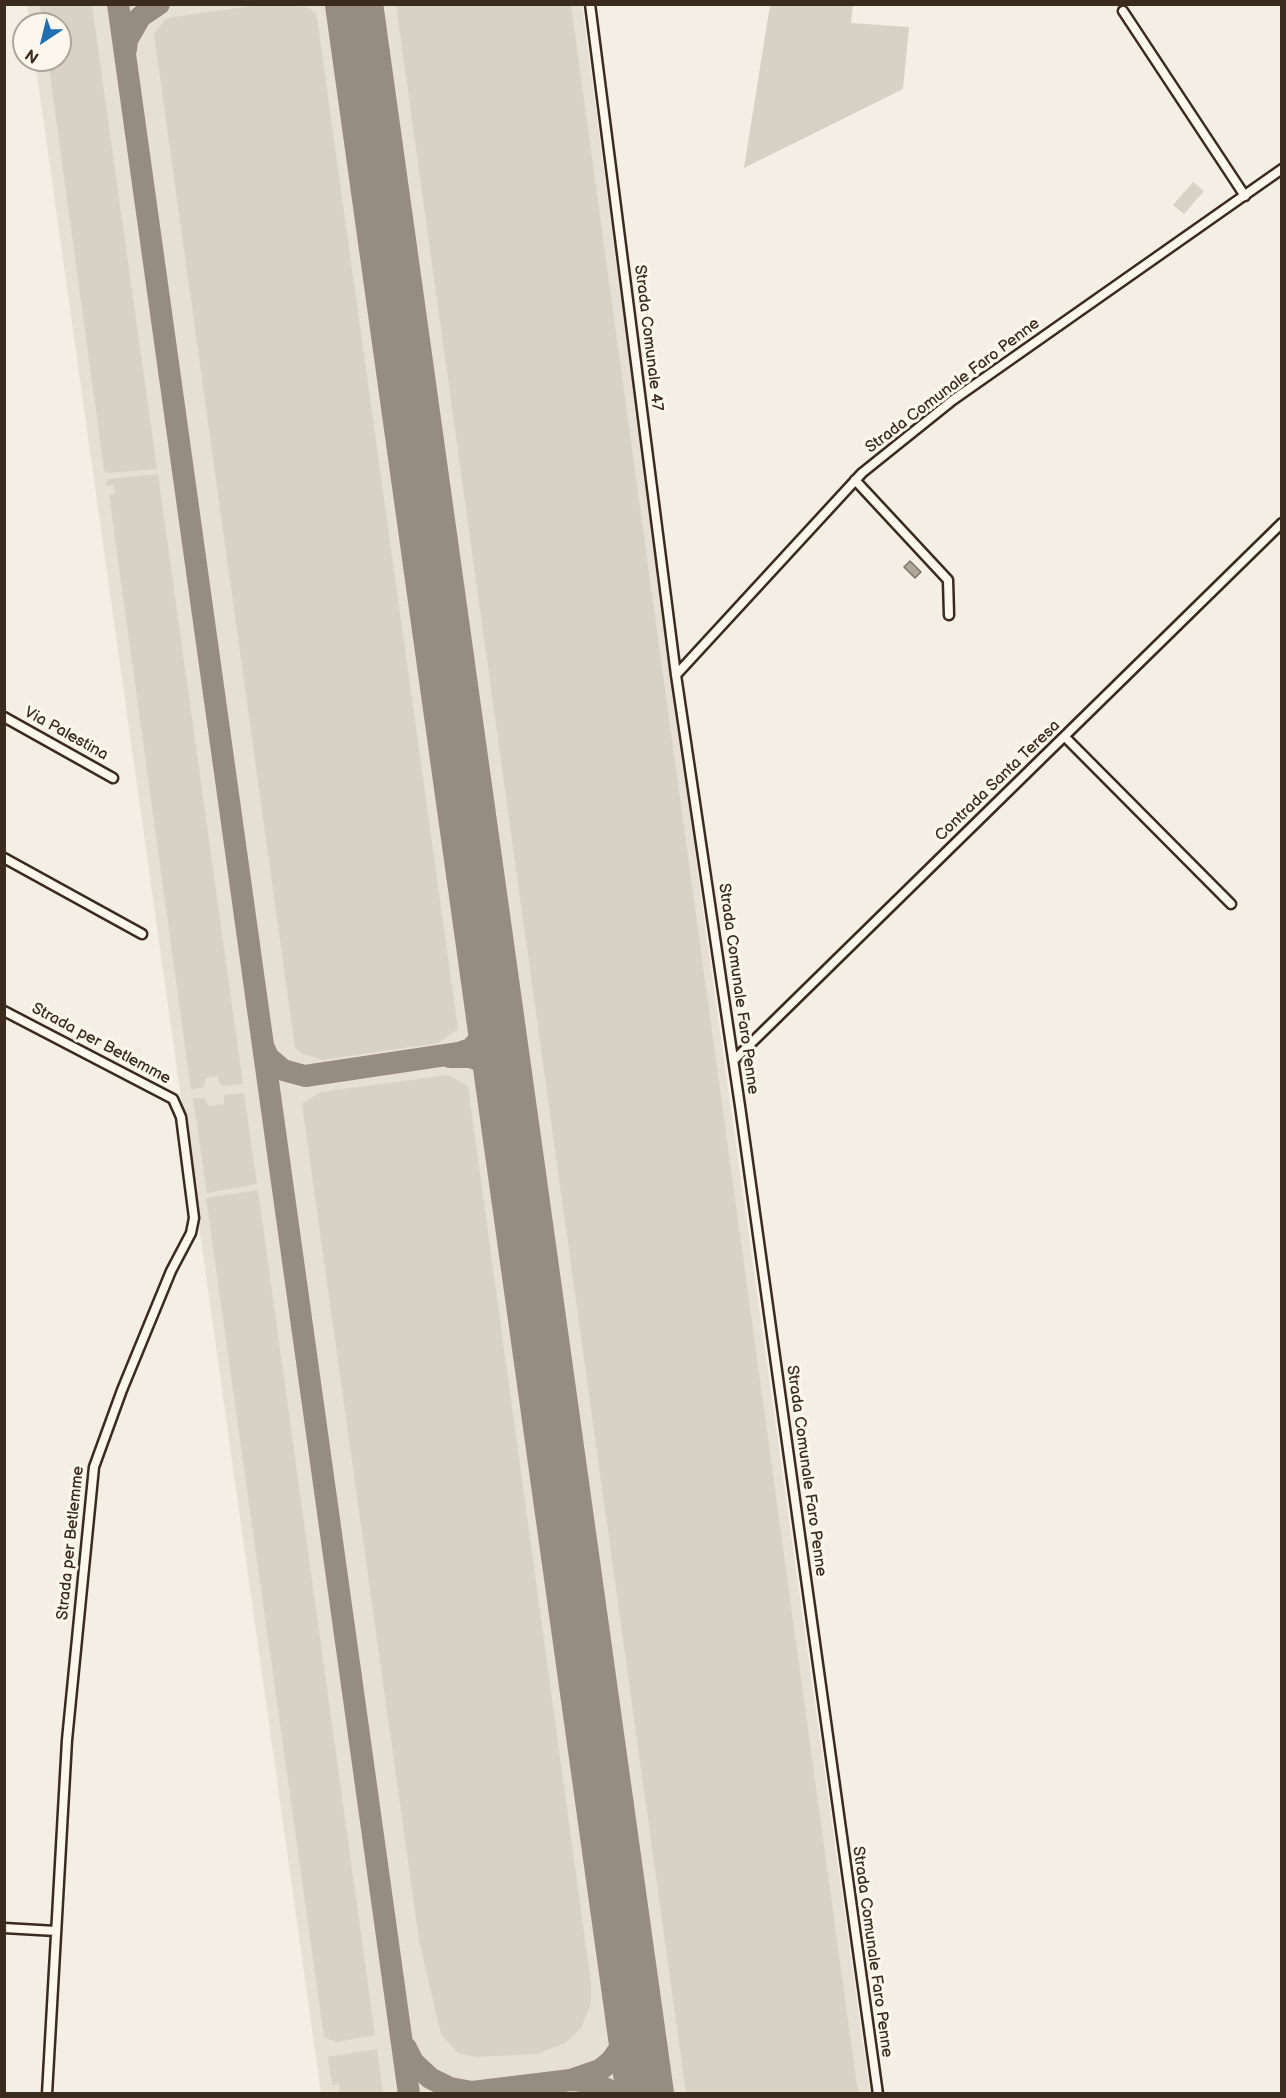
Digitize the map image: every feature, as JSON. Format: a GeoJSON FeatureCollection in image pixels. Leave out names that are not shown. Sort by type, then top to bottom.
{"type":"FeatureCollection","features":[{"type":"Feature","properties":{"kind":"street","name":"Strada Comunale 47"},"geometry":{"type":"LineString","coordinates":[[590,4],[676,675]]}},
{"type":"Feature","properties":{"kind":"street"},"geometry":{"type":"LineString","coordinates":[[1123,11],[1245,196]]}},
{"type":"Feature","properties":{"kind":"street","name":"Strada Comunale Faro Penne"},"geometry":{"type":"LineString","coordinates":[[878,2094],[734,1060],[676,675],[855,480],[953,400],[1281,169]]}},
{"type":"Feature","properties":{"kind":"street"},"geometry":{"type":"LineString","coordinates":[[855,480],[948,580],[949,615]]}},
{"type":"Feature","properties":{"kind":"street","name":"Contrada Santa Teresa"},"geometry":{"type":"LineString","coordinates":[[734,1060],[1281,523]]}},
{"type":"Feature","properties":{"kind":"street","name":"Via Palestina"},"geometry":{"type":"LineString","coordinates":[[4,717],[113,778]]}},
{"type":"Feature","properties":{"kind":"street"},"geometry":{"type":"LineString","coordinates":[[1065,737],[1232,904]]}},
{"type":"Feature","properties":{"kind":"street"},"geometry":{"type":"LineString","coordinates":[[4,858],[142,934]]}},
{"type":"Feature","properties":{"kind":"street","name":"Strada per Betlemme"},"geometry":{"type":"LineString","coordinates":[[4,1011],[173,1100],[181,1117],[194,1218],[193,1227],[171,1271],[122,1390],[94,1467],[67,1740],[46,2094]]}},
{"type":"Feature","properties":{"kind":"street"},"geometry":{"type":"LineString","coordinates":[[4,1928],[56,1931]]}},
{"type":"Feature","properties":{"kind":"shaded area"},"geometry":{"type":"Polygon","coordinates":[[[266,4],[307,7],[316,13],[458,1029],[438,1043],[323,1060],[303,1054],[295,1048],[154,34],[165,20],[173,17],[266,4]]]}},
{"type":"Feature","properties":{"kind":"shaded area"},"geometry":{"type":"Polygon","coordinates":[[[27,5],[582,5],[703,911],[870,2093],[321,2093],[37,72],[72,72],[72,12],[28,12],[27,5]]]}},
{"type":"Feature","properties":{"kind":"shaded area"},"geometry":{"type":"Polygon","coordinates":[[[40,5],[92,5],[157,469],[108,473],[104,470],[50,72],[72,72],[72,12],[41,12],[40,5]]]}},
{"type":"Feature","properties":{"kind":"shaded area"},"geometry":{"type":"Polygon","coordinates":[[[396,5],[571,5],[858,2093],[686,2093],[396,5]]]}},
{"type":"Feature","properties":{"kind":"shaded area"},"geometry":{"type":"Polygon","coordinates":[[[770,5],[853,5],[851,23],[909,27],[903,89],[744,168],[770,5]]]}},
{"type":"Feature","properties":{"kind":"shaded area"},"geometry":{"type":"Polygon","coordinates":[[[1193,182],[1204,191],[1184,214],[1173,205],[1193,182]]]}},
{"type":"Feature","properties":{"kind":"shaded area"},"geometry":{"type":"Polygon","coordinates":[[[158,474],[243,1084],[223,1086],[219,1083],[218,1076],[206,1078],[204,1087],[191,1090],[109,495],[115,494],[114,485],[106,486],[109,479],[158,474]]]}},
{"type":"Feature","properties":{"kind":"shaded area"},"geometry":{"type":"Polygon","coordinates":[[[910,561],[921,572],[915,578],[904,567],[910,561]]]}},
{"type":"Feature","properties":{"kind":"shaded area"},"geometry":{"type":"Polygon","coordinates":[[[448,1075],[468,1086],[591,1983],[591,2004],[581,2028],[565,2043],[536,2054],[476,2057],[458,2053],[441,2034],[419,1940],[302,1104],[321,1092],[448,1075]]]}},
{"type":"Feature","properties":{"kind":"shaded area"},"geometry":{"type":"Polygon","coordinates":[[[244,1093],[257,1184],[207,1193],[193,1098],[204,1098],[209,1106],[224,1104],[224,1095],[244,1093]]]}},
{"type":"Feature","properties":{"kind":"shaded area"},"geometry":{"type":"Polygon","coordinates":[[[258,1190],[375,2035],[336,2042],[324,2037],[206,1198],[258,1190]]]}},
{"type":"Feature","properties":{"kind":"shaded area"},"geometry":{"type":"Polygon","coordinates":[[[377,2049],[383,2093],[340,2093],[339,2084],[332,2085],[328,2057],[377,2049]]]}},
{"type":"Feature","properties":{"kind":"taxiway"},"geometry":{"type":"LineString","coordinates":[[118,4],[409,2094]]}},
{"type":"Feature","properties":{"kind":"taxiway"},"geometry":{"type":"LineString","coordinates":[[126,49],[127,40],[140,17],[159,4]]}},
{"type":"Feature","properties":{"kind":"taxiway"},"geometry":{"type":"LineString","coordinates":[[343,4],[360,46]]}},
{"type":"Feature","properties":{"kind":"taxiway"},"geometry":{"type":"LineString","coordinates":[[264,1048],[268,1057],[283,1070],[305,1076],[459,1053],[471,1049],[485,1033],[490,1017],[491,991]]}},
{"type":"Feature","properties":{"kind":"taxiway"},"geometry":{"type":"LineString","coordinates":[[450,1057],[471,1057],[481,1061],[499,1085],[508,1109]]}},
{"type":"Feature","properties":{"kind":"taxiway"},"geometry":{"type":"LineString","coordinates":[[406,2048],[413,2062],[430,2078],[450,2088],[472,2092],[571,2080],[600,2070],[611,2061],[629,2036],[634,2014]]}},
{"type":"Feature","properties":{"kind":"taxiway"},"geometry":{"type":"LineString","coordinates":[[573,2080],[591,2082],[618,2094]]}},
{"type":"Feature","properties":{"kind":"runway"},"geometry":{"type":"LineString","coordinates":[[354,4],[645,2094]]}}]}
